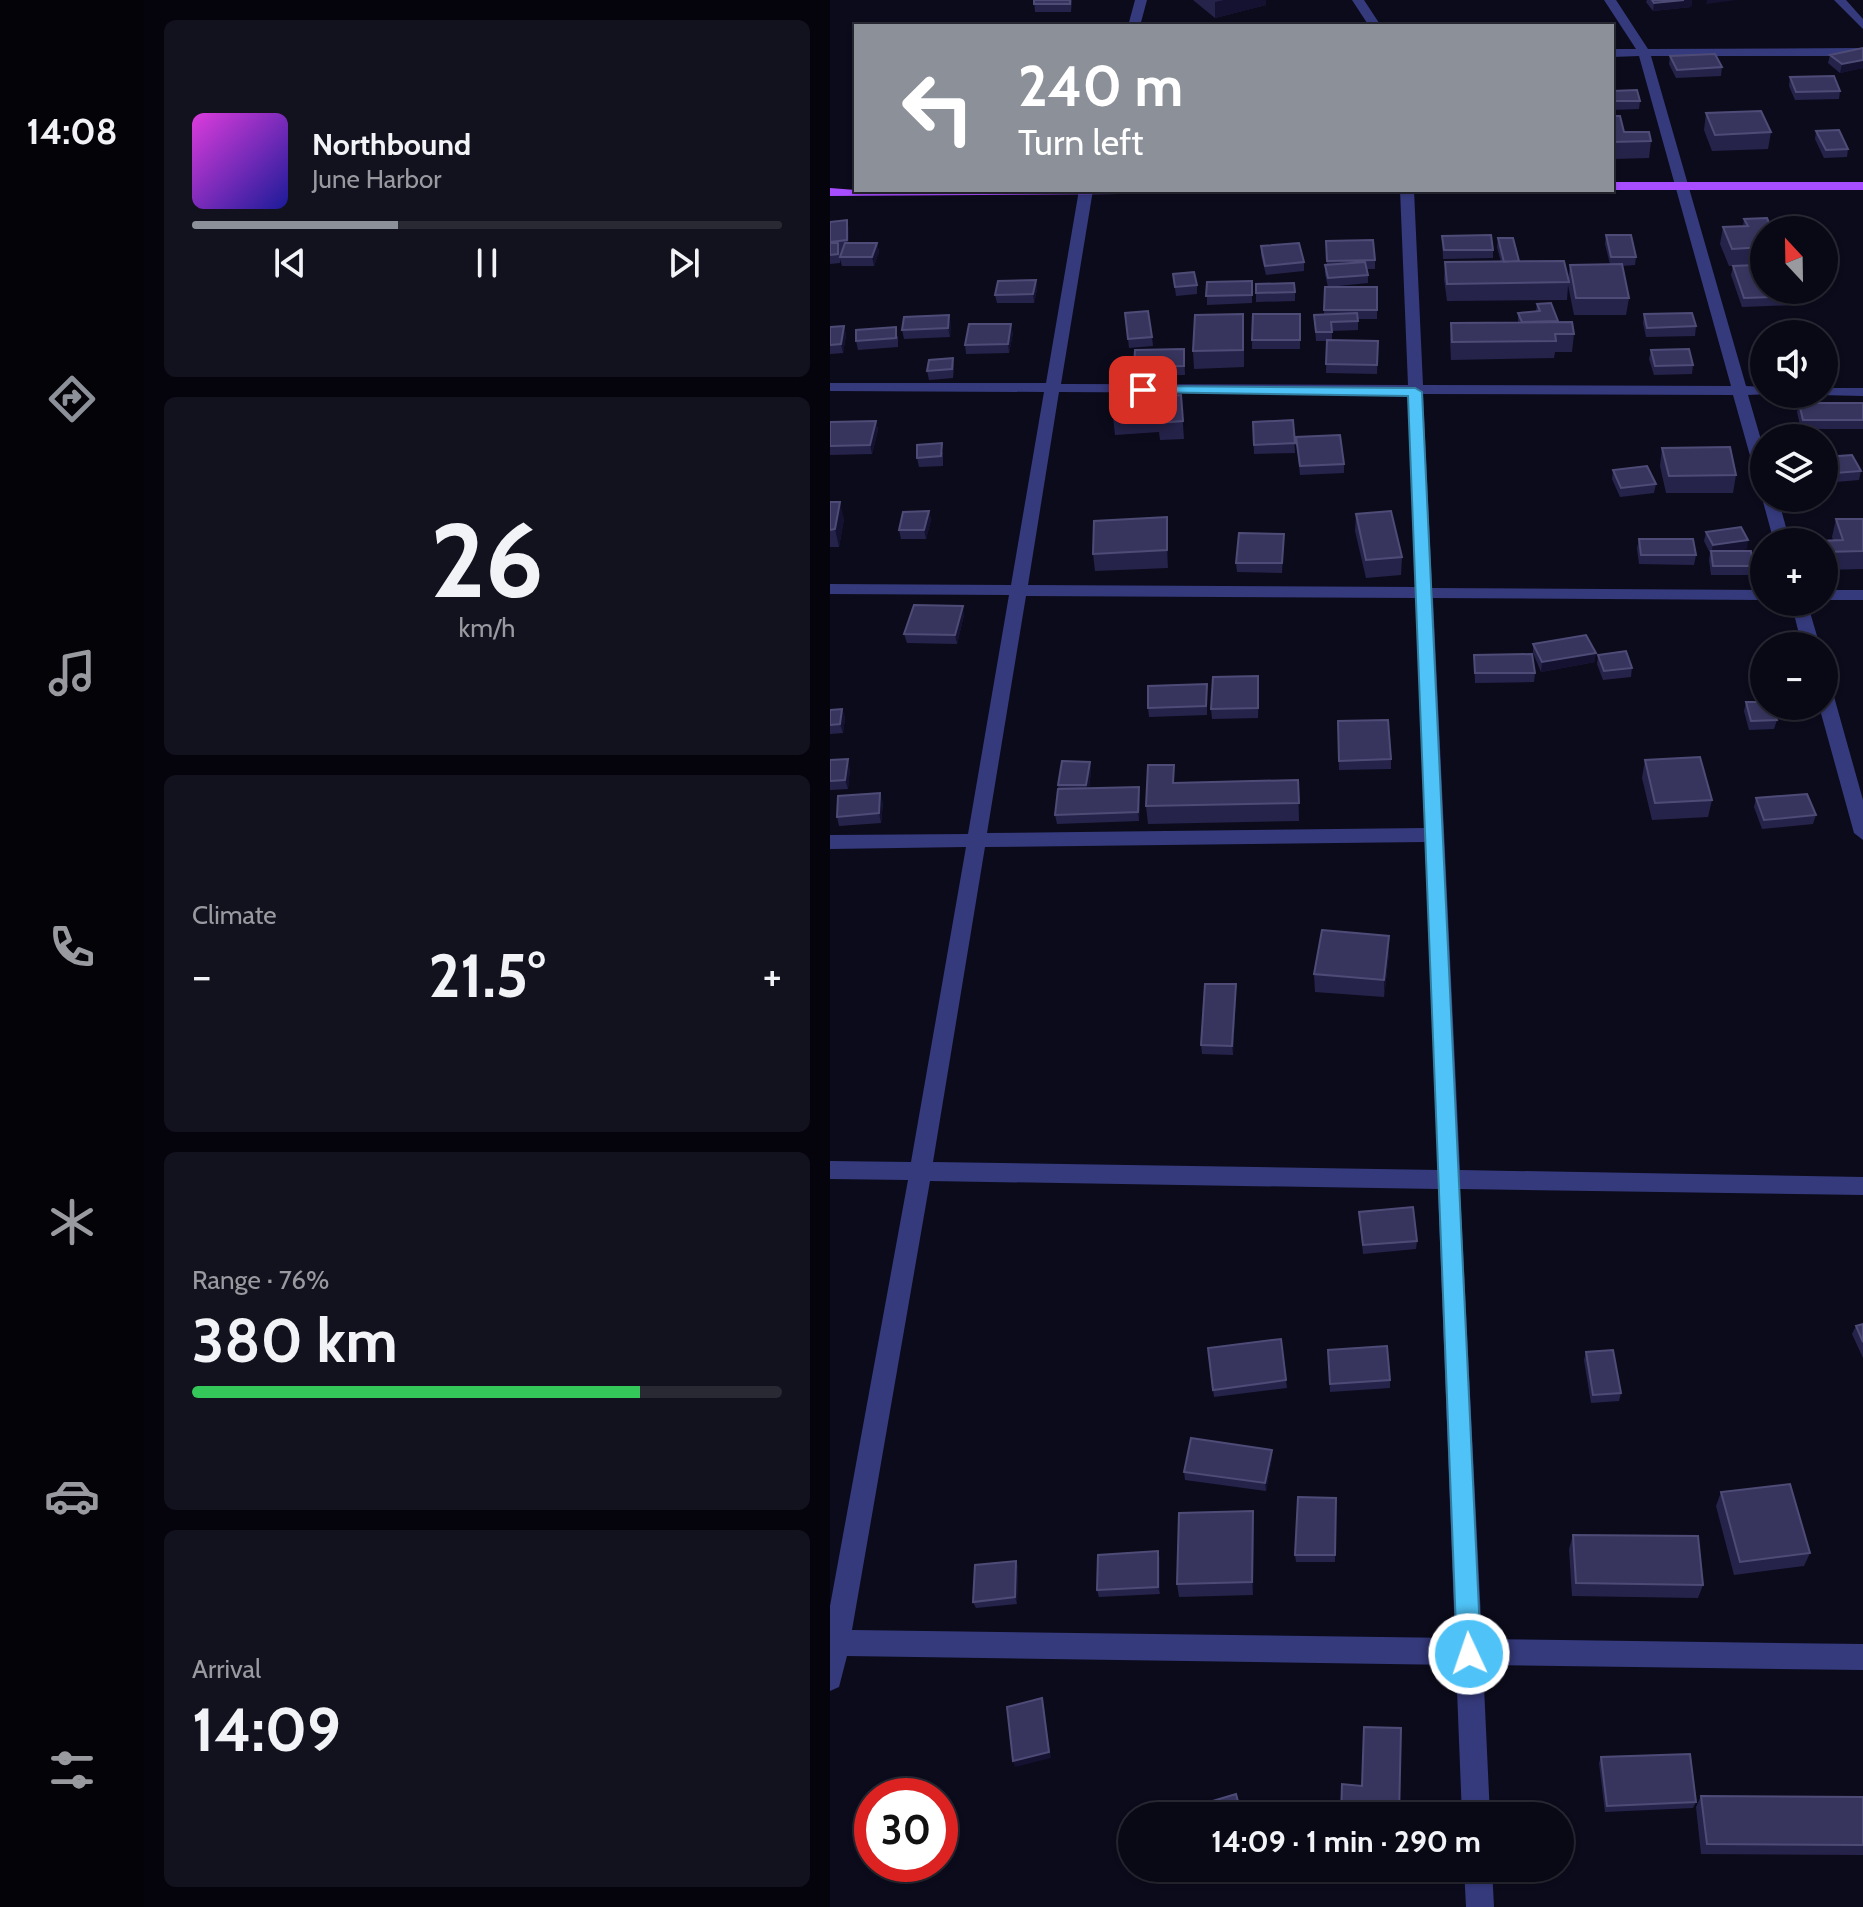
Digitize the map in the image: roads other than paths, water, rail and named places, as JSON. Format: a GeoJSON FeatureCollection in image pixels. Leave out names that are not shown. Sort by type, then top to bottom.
{"type":"FeatureCollection","features":[{"type":"Feature","properties":{"kind":"main road"},"geometry":{"type":"LineString","coordinates":[[1614,186],[1863,186]]}},
{"type":"Feature","properties":{"kind":"main road"},"geometry":{"type":"LineString","coordinates":[[830,192],[854,192]]}},
{"type":"Feature","properties":{"kind":"street"},"geometry":{"type":"LineString","coordinates":[[1135,24],[1141,0]]}},
{"type":"Feature","properties":{"kind":"street"},"geometry":{"type":"LineString","coordinates":[[1358,0],[1374,24]]}},
{"type":"Feature","properties":{"kind":"street"},"geometry":{"type":"LineString","coordinates":[[1610,0],[1644,52],[1750,427]]}},
{"type":"Feature","properties":{"kind":"street"},"geometry":{"type":"LineString","coordinates":[[1840,0],[1863,26]]}},
{"type":"Feature","properties":{"kind":"street"},"geometry":{"type":"LineString","coordinates":[[1614,53],[1863,52]]}},
{"type":"Feature","properties":{"kind":"street"},"geometry":{"type":"LineString","coordinates":[[830,1678],[833,1643],[921,1170],[1086,192]]}},
{"type":"Feature","properties":{"kind":"street"},"geometry":{"type":"LineString","coordinates":[[1407,192],[1475,1802]]}},
{"type":"Feature","properties":{"kind":"street"},"geometry":{"type":"LineString","coordinates":[[830,387],[1415,392],[1750,391]]}},
{"type":"Feature","properties":{"kind":"street"},"geometry":{"type":"LineString","coordinates":[[1838,392],[1863,392]]}},
{"type":"Feature","properties":{"kind":"street"},"geometry":{"type":"LineString","coordinates":[[830,589],[1750,595]]}},
{"type":"Feature","properties":{"kind":"street"},"geometry":{"type":"LineString","coordinates":[[1838,595],[1863,595]]}},
{"type":"Feature","properties":{"kind":"street"},"geometry":{"type":"LineString","coordinates":[[1832,720],[1863,833]]}},
{"type":"Feature","properties":{"kind":"street"},"geometry":{"type":"LineString","coordinates":[[830,842],[1434,835]]}},
{"type":"Feature","properties":{"kind":"street"},"geometry":{"type":"LineString","coordinates":[[830,1170],[1863,1186]]}},
{"type":"Feature","properties":{"kind":"street"},"geometry":{"type":"LineString","coordinates":[[833,1643],[1863,1657]]}},
{"type":"Feature","properties":{"kind":"street"},"geometry":{"type":"LineString","coordinates":[[1479,1882],[1480,1907]]}}]}
